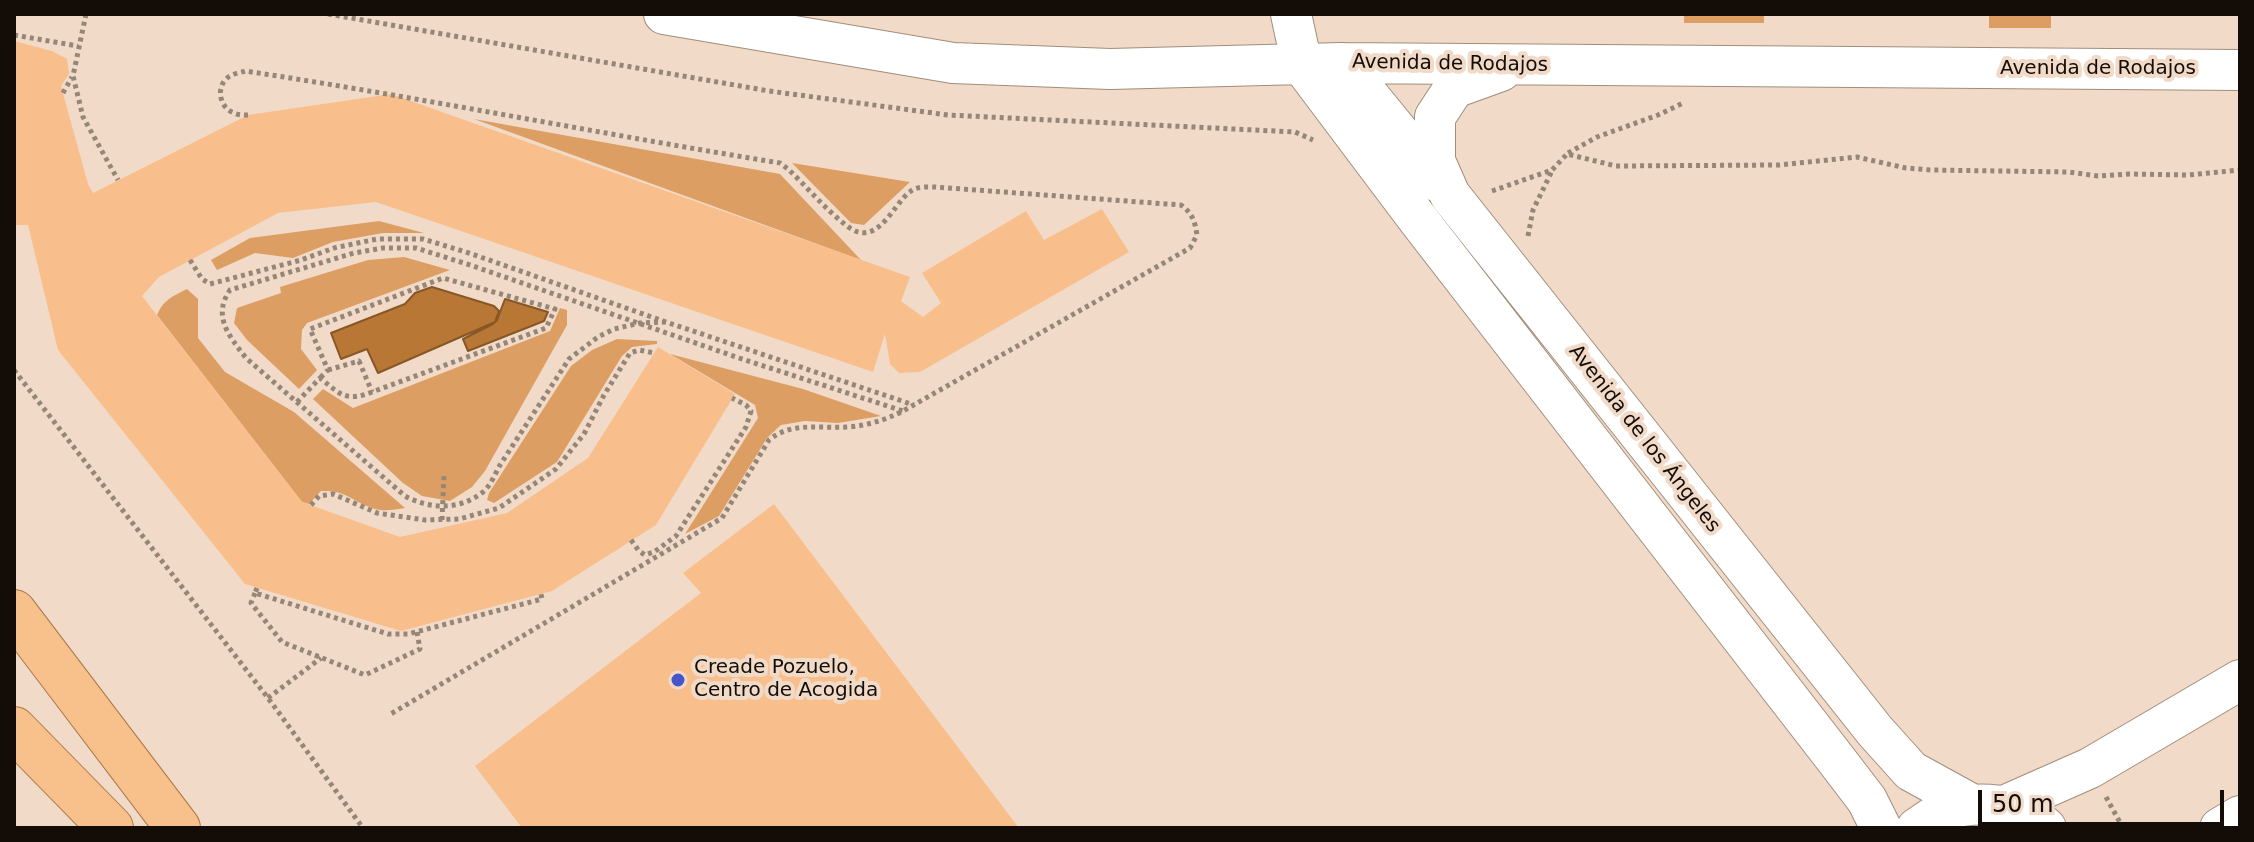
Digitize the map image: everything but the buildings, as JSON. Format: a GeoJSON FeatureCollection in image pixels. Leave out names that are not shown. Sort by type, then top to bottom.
{"type":"FeatureCollection","features":[{"type":"Feature","properties":{"kind":"highway"},"geometry":{"type":"LineString","coordinates":[[14,612],[178,828]]}},
{"type":"Feature","properties":{"kind":"highway"},"geometry":{"type":"LineString","coordinates":[[14,729],[111,828]]}},
{"type":"Feature","properties":{"kind":"street","name":"Avenida de Rodajos"},"geometry":{"type":"LineString","coordinates":[[664,14],[780,24],[953,63],[1110,69],[1342,63],[2240,70]]}},
{"type":"Feature","properties":{"kind":"street"},"geometry":{"type":"LineString","coordinates":[[1291,14],[1302,65],[1867,800],[1881,828]]}},
{"type":"Feature","properties":{"kind":"street"},"geometry":{"type":"LineString","coordinates":[[1342,63],[1450,195]]}},
{"type":"Feature","properties":{"kind":"street","name":"Avenida de los Ángeles"},"geometry":{"type":"LineString","coordinates":[[1517,65],[1454,88],[1435,117],[1435,161],[1450,195],[1875,731],[1911,771],[1988,805],[2035,818],[2046,828]]}},
{"type":"Feature","properties":{"kind":"street"},"geometry":{"type":"LineString","coordinates":[[1917,828],[1941,812],[1988,805],[2090,768],[2240,680]]}},
{"type":"Feature","properties":{"kind":"street"},"geometry":{"type":"LineString","coordinates":[[2220,828],[2240,816]]}},
{"type":"Feature","properties":{"kind":"path"},"geometry":{"type":"LineString","coordinates":[[63,93],[73,76],[86,14]]}},
{"type":"Feature","properties":{"kind":"path"},"geometry":{"type":"LineString","coordinates":[[328,14],[769,91],[948,115],[1295,132],[1321,144]]}},
{"type":"Feature","properties":{"kind":"path"},"geometry":{"type":"LineString","coordinates":[[14,35],[78,46]]}},
{"type":"Feature","properties":{"kind":"path"},"geometry":{"type":"LineString","coordinates":[[1528,241],[1527,231],[1533,210],[1552,170],[1567,154],[1597,137],[1658,115],[1691,99],[1692,66]]}},
{"type":"Feature","properties":{"kind":"path"},"geometry":{"type":"LineString","coordinates":[[248,115],[232,113],[222,103],[220,91],[224,81],[245,71],[447,103],[649,142],[780,163],[850,229],[864,232],[883,224],[910,191],[935,187],[1181,205],[1195,221],[1195,242],[1184,251],[903,411],[871,424],[794,428],[778,433],[769,440],[722,518],[666,547],[389,715]]}},
{"type":"Feature","properties":{"kind":"path"},"geometry":{"type":"LineString","coordinates":[[73,76],[83,117],[118,180]]}},
{"type":"Feature","properties":{"kind":"path"},"geometry":{"type":"LineString","coordinates":[[1567,154],[1616,166],[1779,165],[1857,157],[1931,170],[2069,172],[2098,176],[2188,175],[2240,170]]}},
{"type":"Feature","properties":{"kind":"path"},"geometry":{"type":"LineString","coordinates":[[1450,195],[1476,176],[1488,192],[1552,170]]}},
{"type":"Feature","properties":{"kind":"path"},"geometry":{"type":"LineString","coordinates":[[1164,203],[1164,211]]}},
{"type":"Feature","properties":{"kind":"path"},"geometry":{"type":"LineString","coordinates":[[190,260],[202,279],[210,284],[334,248],[377,239],[423,239],[914,405]]}},
{"type":"Feature","properties":{"kind":"path"},"geometry":{"type":"LineString","coordinates":[[1181,242],[1184,251]]}},
{"type":"Feature","properties":{"kind":"path"},"geometry":{"type":"LineString","coordinates":[[666,322],[640,323],[614,329],[569,359],[482,493],[451,506],[443,506],[420,504],[405,496],[246,358],[227,331],[222,315],[223,301],[230,290],[354,253],[383,248],[416,248],[470,265],[640,323],[903,411]]}},
{"type":"Feature","properties":{"kind":"path"},"geometry":{"type":"LineString","coordinates":[[320,378],[342,395],[355,399],[546,328],[555,309],[443,278],[310,329],[328,370]]}},
{"type":"Feature","properties":{"kind":"path"},"geometry":{"type":"LineString","coordinates":[[222,282],[230,290]]}},
{"type":"Feature","properties":{"kind":"path"},"geometry":{"type":"LineString","coordinates":[[311,505],[319,496],[333,494],[377,513],[425,520],[459,519],[499,508],[556,469],[584,434],[630,353],[639,350],[654,353]]}},
{"type":"Feature","properties":{"kind":"path"},"geometry":{"type":"LineString","coordinates":[[297,402],[328,370],[359,361],[372,392]]}},
{"type":"Feature","properties":{"kind":"path"},"geometry":{"type":"LineString","coordinates":[[14,370],[268,698],[363,828]]}},
{"type":"Feature","properties":{"kind":"path"},"geometry":{"type":"LineString","coordinates":[[631,540],[645,555],[666,547],[676,536],[746,427],[751,411],[732,398]]}},
{"type":"Feature","properties":{"kind":"path"},"geometry":{"type":"LineString","coordinates":[[442,520],[444,475]]}},
{"type":"Feature","properties":{"kind":"path"},"geometry":{"type":"LineString","coordinates":[[417,632],[420,649],[365,675],[282,642],[251,603],[256,590],[388,634],[408,634],[542,599],[541,594]]}},
{"type":"Feature","properties":{"kind":"path"},"geometry":{"type":"LineString","coordinates":[[268,698],[321,657]]}},
{"type":"Feature","properties":{"kind":"shaded area"},"geometry":{"type":"Polygon","coordinates":[[[1684,14],[1764,14],[1764,23],[1684,23],[1684,14]]]}},
{"type":"Feature","properties":{"kind":"shaded area"},"geometry":{"type":"Polygon","coordinates":[[[1989,14],[2051,14],[2051,28],[1989,28],[1989,14]]]}},
{"type":"Feature","properties":{"kind":"shaded area"},"geometry":{"type":"Polygon","coordinates":[[[474,119],[780,174],[861,260],[474,119]]]}},
{"type":"Feature","properties":{"kind":"shaded area"},"geometry":{"type":"Polygon","coordinates":[[[792,163],[910,182],[864,225],[851,223],[792,163]]]}},
{"type":"Feature","properties":{"kind":"shaded area"},"geometry":{"type":"Polygon","coordinates":[[[379,221],[424,233],[383,233],[333,242],[293,258],[255,253],[217,270],[211,260],[250,238],[379,221]]]}},
{"type":"Feature","properties":{"kind":"shaded area"},"geometry":{"type":"Polygon","coordinates":[[[404,257],[450,270],[307,323],[302,330],[301,349],[317,370],[299,389],[247,340],[234,323],[237,308],[281,293],[280,287],[368,260],[404,257]]]}},
{"type":"Feature","properties":{"kind":"shaded area"},"geometry":{"type":"Polygon","coordinates":[[[432,287],[494,306],[499,311],[495,322],[378,373],[367,349],[341,359],[331,333],[405,304],[415,293],[432,287]]]}},
{"type":"Feature","properties":{"kind":"shaded area"},"geometry":{"type":"Polygon","coordinates":[[[187,289],[198,299],[198,338],[225,372],[294,412],[405,508],[376,509],[329,491],[321,491],[309,504],[302,502],[157,315],[165,302],[187,289]]]}},
{"type":"Feature","properties":{"kind":"shaded area"},"geometry":{"type":"Polygon","coordinates":[[[505,299],[548,312],[544,321],[468,351],[463,339],[493,324],[505,299]]]}},
{"type":"Feature","properties":{"kind":"shaded area"},"geometry":{"type":"Polygon","coordinates":[[[560,308],[567,310],[567,325],[485,471],[472,487],[450,501],[422,496],[403,483],[313,399],[323,389],[353,408],[550,331],[560,308]]]}},
{"type":"Feature","properties":{"kind":"shaded area"},"geometry":{"type":"Polygon","coordinates":[[[617,339],[657,341],[657,344],[632,347],[622,356],[557,462],[494,503],[487,500],[571,366],[592,350],[617,339]]]}},
{"type":"Feature","properties":{"kind":"shaded area"},"geometry":{"type":"Polygon","coordinates":[[[670,354],[803,389],[881,416],[838,423],[805,421],[781,425],[767,438],[719,516],[685,534],[758,418],[755,405],[670,354]]]}},
{"type":"Feature","properties":{"kind":"place","name":"Creade Pozuelo, Centro de Acogida"},"geometry":{"type":"Point","coordinates":[678,680]}}]}
